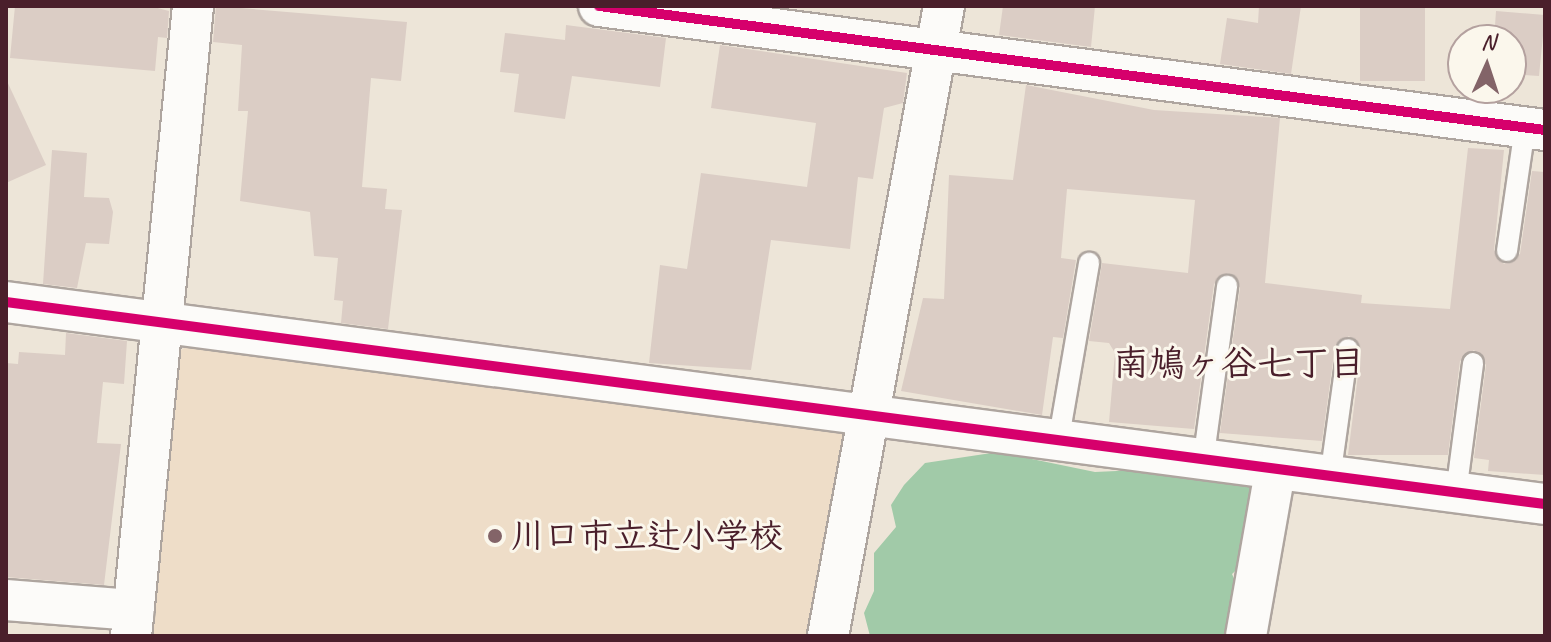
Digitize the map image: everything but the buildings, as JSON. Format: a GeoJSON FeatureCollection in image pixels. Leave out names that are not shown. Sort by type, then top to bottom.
{"type":"FeatureCollection","features":[{"type":"Feature","properties":{"kind":"street"},"geometry":{"type":"LineString","coordinates":[[6,600],[133,623],[193,6]]}},
{"type":"Feature","properties":{"kind":"street"},"geometry":{"type":"LineString","coordinates":[[599,6],[1535,129]]}},
{"type":"Feature","properties":{"kind":"street"},"geometry":{"type":"LineString","coordinates":[[828,636],[865,420],[944,6]]}},
{"type":"Feature","properties":{"kind":"street"},"geometry":{"type":"LineString","coordinates":[[6,302],[865,420],[1545,504]]}},
{"type":"Feature","properties":{"kind":"street"},"geometry":{"type":"LineString","coordinates":[[1246,636],[1275,471]]}},
{"type":"Feature","properties":{"kind":"lane"},"geometry":{"type":"LineString","coordinates":[[1507,251],[1535,129]]}},
{"type":"Feature","properties":{"kind":"lane"},"geometry":{"type":"LineString","coordinates":[[1058,443],[1089,263]]}},
{"type":"Feature","properties":{"kind":"lane"},"geometry":{"type":"LineString","coordinates":[[1203,462],[1227,286]]}},
{"type":"Feature","properties":{"kind":"lane"},"geometry":{"type":"LineString","coordinates":[[1330,478],[1348,349]]}},
{"type":"Feature","properties":{"kind":"lane"},"geometry":{"type":"LineString","coordinates":[[1456,493],[1473,363]]}},
{"type":"Feature","properties":{"kind":"shaded area","name":"川口市立辻小学校"},"geometry":{"type":"Polygon","coordinates":[[[195,342],[835,426],[845,436],[811,636],[153,636],[181,350],[195,342]]]}},
{"type":"Feature","properties":{"kind":"green space"},"geometry":{"type":"Polygon","coordinates":[[[998,452],[1095,472],[1138,470],[1252,485],[1259,510],[1245,562],[1232,574],[1242,597],[1231,636],[870,636],[864,613],[874,591],[874,553],[896,527],[891,505],[904,485],[925,463],[998,452]]]}},
{"type":"Feature","properties":{"kind":"cycle path"},"geometry":{"type":"LineString","coordinates":[[599,6],[1545,130]]}},
{"type":"Feature","properties":{"kind":"cycle path"},"geometry":{"type":"LineString","coordinates":[[6,302],[1545,504]]}},
{"type":"Feature","properties":{"kind":"place","name":"川口市立辻小学校"},"geometry":{"type":"Point","coordinates":[495,536]}},
{"type":"Feature","properties":{"kind":"district","name":"南鳩ヶ谷七丁目"},"geometry":{"type":"Point","coordinates":[1239,364]}}]}
